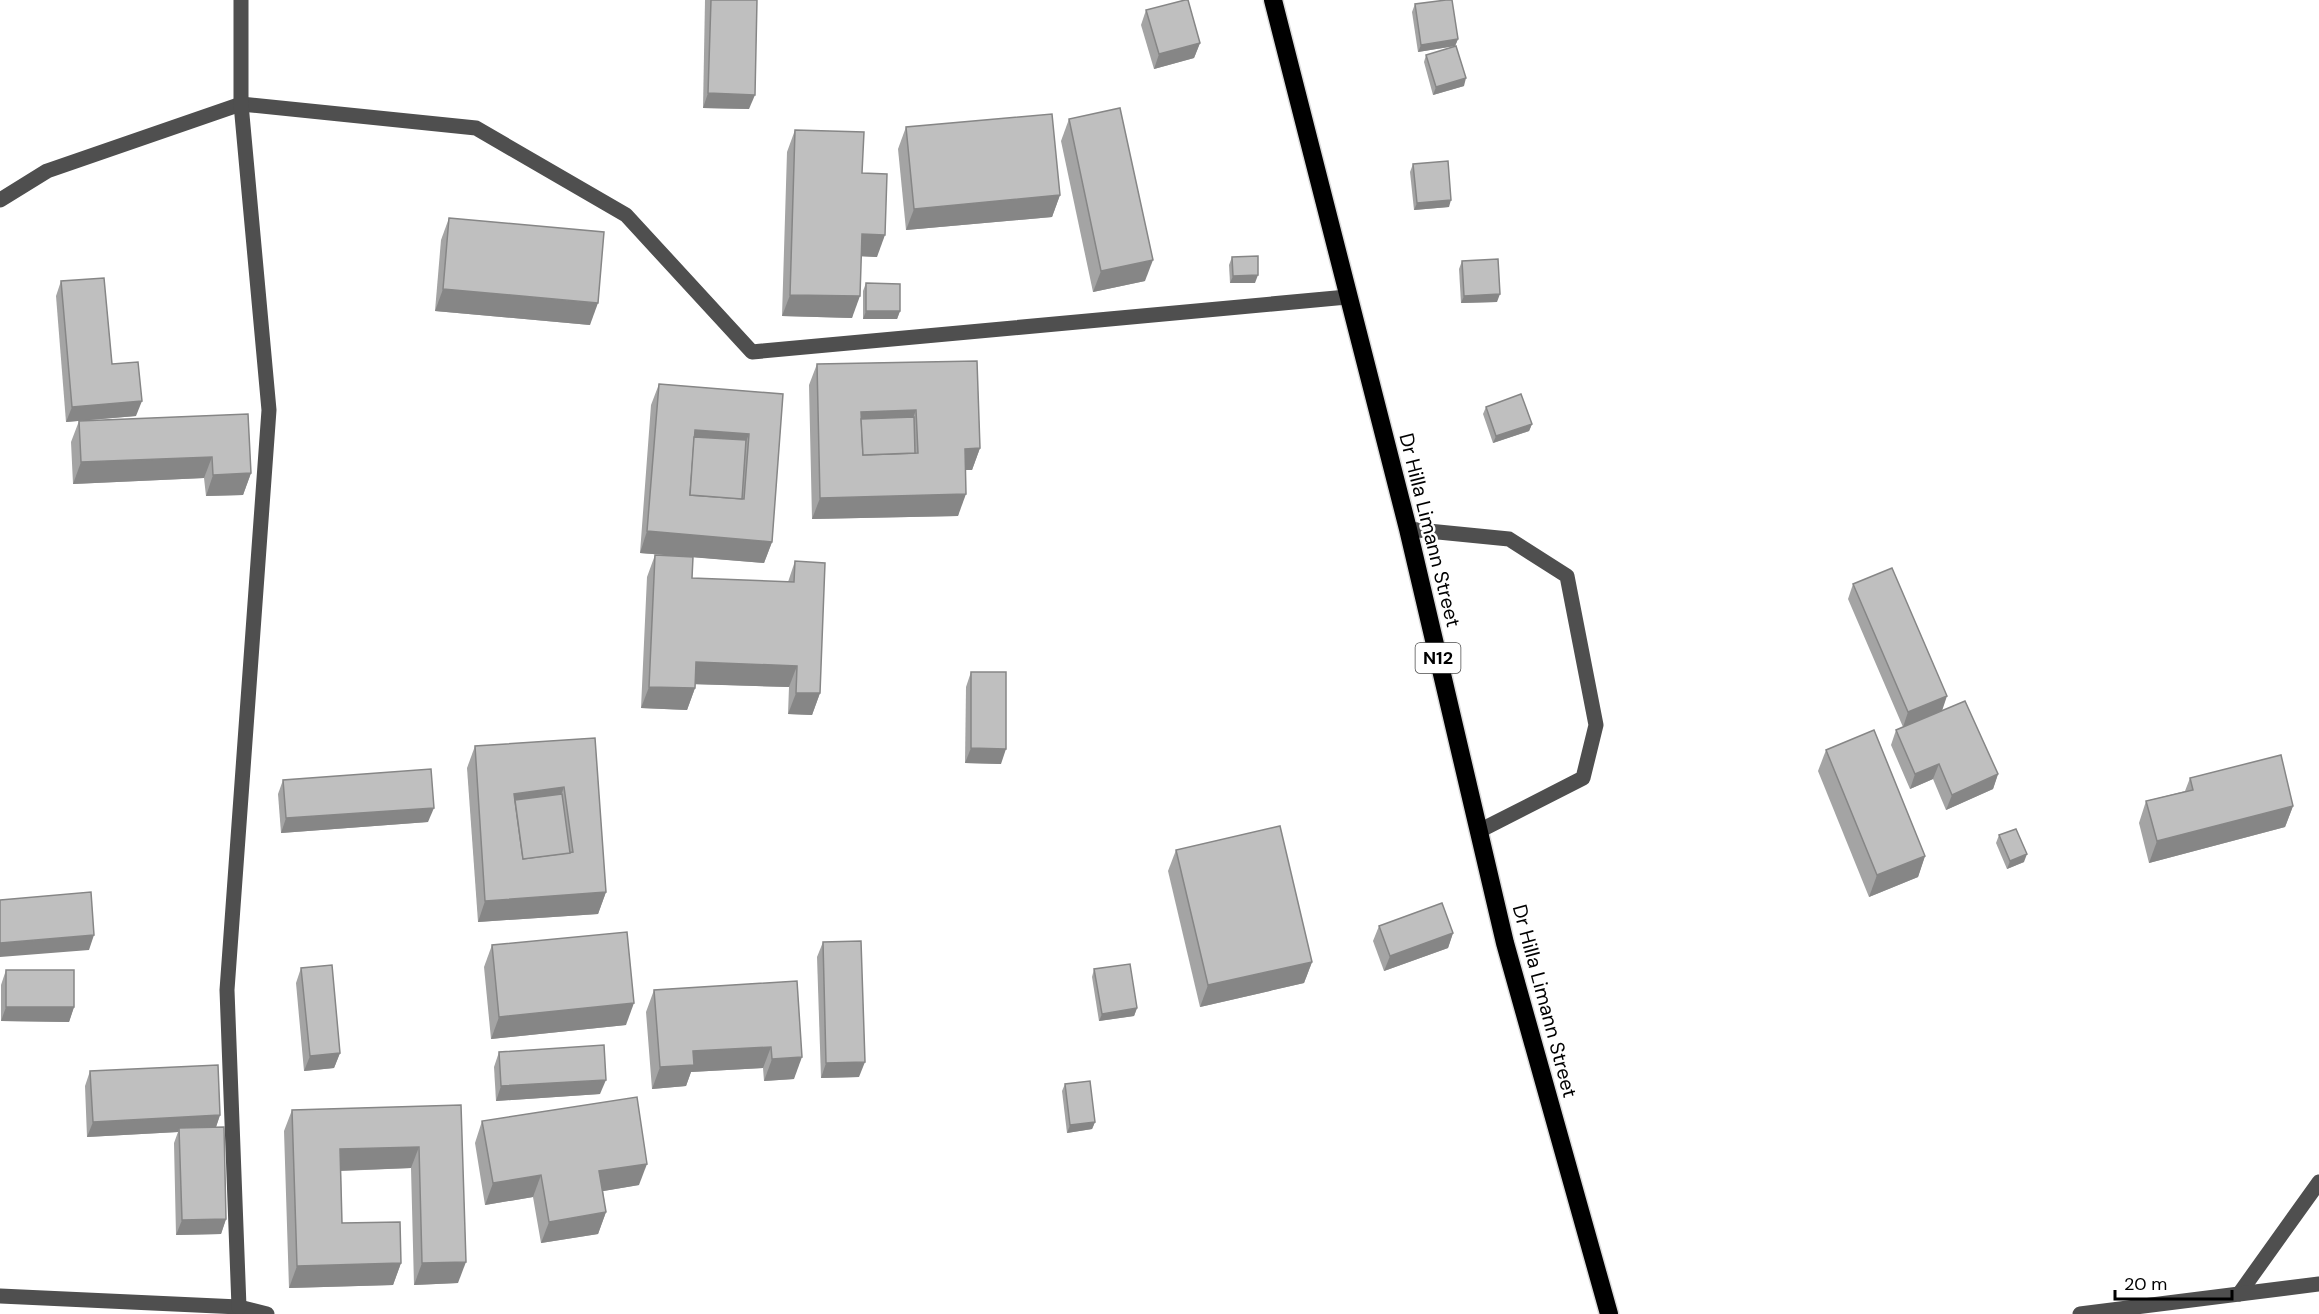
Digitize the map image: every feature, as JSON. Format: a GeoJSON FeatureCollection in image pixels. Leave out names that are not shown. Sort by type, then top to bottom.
{"type":"FeatureCollection","features":[{"type":"Feature","properties":{"kind":"highway","name":"Dr Hilla Limann Street"},"geometry":{"type":"LineString","coordinates":[[1273,0],[1408,529],[1505,943],[1609,1314]]}},
{"type":"Feature","properties":{"kind":"street"},"geometry":{"type":"LineString","coordinates":[[239,1307],[227,990],[269,410],[241,104],[241,0]]}},
{"type":"Feature","properties":{"kind":"street"},"geometry":{"type":"LineString","coordinates":[[0,200],[47,171],[241,104],[477,128],[626,215],[752,352],[1347,297]]}},
{"type":"Feature","properties":{"kind":"street"},"geometry":{"type":"LineString","coordinates":[[1408,529],[1509,539],[1567,576],[1596,725],[1583,778],[1479,831]]}},
{"type":"Feature","properties":{"kind":"street"},"geometry":{"type":"LineString","coordinates":[[2239,1294],[2319,1182]]}},
{"type":"Feature","properties":{"kind":"street"},"geometry":{"type":"LineString","coordinates":[[2080,1314],[2319,1284]]}},
{"type":"Feature","properties":{"kind":"street"},"geometry":{"type":"LineString","coordinates":[[0,1296],[239,1307],[267,1314]]}},
{"type":"Feature","properties":{"kind":"building"},"geometry":{"type":"Polygon","coordinates":[[[711,0],[757,0],[755,95],[708,93],[711,0]]]}},
{"type":"Feature","properties":{"kind":"building"},"geometry":{"type":"Polygon","coordinates":[[[1188,0],[1200,43],[1159,54],[1146,10],[1188,0]]]}},
{"type":"Feature","properties":{"kind":"building"},"geometry":{"type":"Polygon","coordinates":[[[1452,0],[1458,39],[1421,45],[1415,4],[1452,0]]]}},
{"type":"Feature","properties":{"kind":"building"},"geometry":{"type":"Polygon","coordinates":[[[1456,46],[1466,78],[1436,87],[1426,55],[1456,46]]]}},
{"type":"Feature","properties":{"kind":"building"},"geometry":{"type":"Polygon","coordinates":[[[1120,108],[1153,260],[1101,271],[1069,119],[1120,108]]]}},
{"type":"Feature","properties":{"kind":"building"},"geometry":{"type":"Polygon","coordinates":[[[1052,114],[1060,195],[914,209],[906,127],[1052,114]]]}},
{"type":"Feature","properties":{"kind":"building"},"geometry":{"type":"Polygon","coordinates":[[[795,130],[864,132],[862,173],[887,174],[885,235],[862,234],[860,296],[790,295],[795,130]]]}},
{"type":"Feature","properties":{"kind":"building"},"geometry":{"type":"Polygon","coordinates":[[[1448,161],[1451,200],[1417,203],[1413,164],[1448,161]]]}},
{"type":"Feature","properties":{"kind":"building"},"geometry":{"type":"Polygon","coordinates":[[[449,218],[604,232],[598,303],[443,289],[449,218]]]}},
{"type":"Feature","properties":{"kind":"building"},"geometry":{"type":"Polygon","coordinates":[[[1258,256],[1258,275],[1233,276],[1232,257],[1258,256]]]}},
{"type":"Feature","properties":{"kind":"building"},"geometry":{"type":"Polygon","coordinates":[[[1498,259],[1500,294],[1464,296],[1462,261],[1498,259]]]}},
{"type":"Feature","properties":{"kind":"building"},"geometry":{"type":"Polygon","coordinates":[[[104,278],[112,364],[138,362],[142,401],[72,407],[61,281],[104,278]]]}},
{"type":"Feature","properties":{"kind":"building"},"geometry":{"type":"Polygon","coordinates":[[[866,283],[900,284],[900,311],[866,311],[866,283]]]}},
{"type":"Feature","properties":{"kind":"building"},"geometry":{"type":"Polygon","coordinates":[[[977,361],[980,448],[965,449],[966,494],[820,498],[817,364],[977,361]],[[916,410],[861,412],[863,455],[918,453],[916,410]]]}},
{"type":"Feature","properties":{"kind":"building"},"geometry":{"type":"Polygon","coordinates":[[[659,384],[783,394],[772,542],[647,531],[659,384]],[[695,430],[690,495],[744,499],[749,434],[695,430]]]}},
{"type":"Feature","properties":{"kind":"building"},"geometry":{"type":"Polygon","coordinates":[[[1521,394],[1532,424],[1496,436],[1486,407],[1521,394]]]}},
{"type":"Feature","properties":{"kind":"building"},"geometry":{"type":"Polygon","coordinates":[[[248,414],[251,473],[213,475],[212,457],[81,462],[79,421],[248,414]]]}},
{"type":"Feature","properties":{"kind":"building"},"geometry":{"type":"Polygon","coordinates":[[[914,417],[915,453],[863,455],[861,419],[914,417]]]}},
{"type":"Feature","properties":{"kind":"building"},"geometry":{"type":"Polygon","coordinates":[[[694,437],[746,440],[742,499],[690,495],[694,437]]]}},
{"type":"Feature","properties":{"kind":"building"},"geometry":{"type":"Polygon","coordinates":[[[655,555],[693,557],[692,578],[794,582],[795,561],[825,563],[820,693],[796,693],[797,666],[696,662],[695,688],[649,687],[655,555]]]}},
{"type":"Feature","properties":{"kind":"building"},"geometry":{"type":"Polygon","coordinates":[[[1892,568],[1947,696],[1908,712],[1853,584],[1892,568]]]}},
{"type":"Feature","properties":{"kind":"building"},"geometry":{"type":"Polygon","coordinates":[[[971,672],[1006,672],[1006,749],[971,748],[971,672]]]}},
{"type":"Feature","properties":{"kind":"building"},"geometry":{"type":"Polygon","coordinates":[[[1965,701],[1998,774],[1952,795],[1939,764],[1915,774],[1896,730],[1965,701]]]}},
{"type":"Feature","properties":{"kind":"building"},"geometry":{"type":"Polygon","coordinates":[[[1874,730],[1925,856],[1877,875],[1826,750],[1874,730]]]}},
{"type":"Feature","properties":{"kind":"building"},"geometry":{"type":"Polygon","coordinates":[[[595,738],[606,892],[485,901],[475,746],[595,738]],[[564,787],[514,794],[523,859],[573,852],[564,787]]]}},
{"type":"Feature","properties":{"kind":"building"},"geometry":{"type":"Polygon","coordinates":[[[2281,755],[2293,806],[2157,841],[2146,801],[2193,790],[2190,778],[2281,755]]]}},
{"type":"Feature","properties":{"kind":"building"},"geometry":{"type":"Polygon","coordinates":[[[431,769],[434,808],[286,818],[283,780],[431,769]]]}},
{"type":"Feature","properties":{"kind":"building"},"geometry":{"type":"Polygon","coordinates":[[[562,794],[570,853],[523,859],[515,800],[562,794]]]}},
{"type":"Feature","properties":{"kind":"building"},"geometry":{"type":"Polygon","coordinates":[[[1280,826],[1312,962],[1208,985],[1176,850],[1280,826]]]}},
{"type":"Feature","properties":{"kind":"building"},"geometry":{"type":"Polygon","coordinates":[[[2016,829],[2027,854],[2010,861],[1999,835],[2016,829]]]}},
{"type":"Feature","properties":{"kind":"building"},"geometry":{"type":"Polygon","coordinates":[[[91,892],[94,935],[0,943],[0,900],[91,892]]]}},
{"type":"Feature","properties":{"kind":"building"},"geometry":{"type":"Polygon","coordinates":[[[1442,903],[1453,933],[1390,956],[1379,926],[1442,903]]]}},
{"type":"Feature","properties":{"kind":"building"},"geometry":{"type":"Polygon","coordinates":[[[627,932],[634,1003],[499,1017],[492,945],[627,932]]]}},
{"type":"Feature","properties":{"kind":"building"},"geometry":{"type":"Polygon","coordinates":[[[861,941],[865,1062],[826,1063],[823,942],[861,941]]]}},
{"type":"Feature","properties":{"kind":"building"},"geometry":{"type":"Polygon","coordinates":[[[1130,964],[1137,1008],[1102,1014],[1094,969],[1130,964]]]}},
{"type":"Feature","properties":{"kind":"building"},"geometry":{"type":"Polygon","coordinates":[[[332,965],[340,1053],[310,1056],[301,968],[332,965]]]}},
{"type":"Feature","properties":{"kind":"building"},"geometry":{"type":"Polygon","coordinates":[[[6,970],[74,970],[74,1007],[6,1007],[6,970]]]}},
{"type":"Feature","properties":{"kind":"building"},"geometry":{"type":"Polygon","coordinates":[[[797,981],[802,1057],[772,1059],[771,1047],[693,1051],[694,1065],[660,1067],[654,990],[797,981]]]}},
{"type":"Feature","properties":{"kind":"building"},"geometry":{"type":"Polygon","coordinates":[[[604,1045],[606,1080],[501,1086],[499,1052],[604,1045]]]}},
{"type":"Feature","properties":{"kind":"building"},"geometry":{"type":"Polygon","coordinates":[[[218,1065],[220,1115],[93,1122],[90,1071],[218,1065]]]}},
{"type":"Feature","properties":{"kind":"building"},"geometry":{"type":"Polygon","coordinates":[[[1090,1081],[1095,1122],[1070,1125],[1065,1084],[1090,1081]]]}},
{"type":"Feature","properties":{"kind":"building"},"geometry":{"type":"Polygon","coordinates":[[[637,1097],[647,1164],[599,1171],[606,1212],[549,1222],[541,1175],[493,1183],[482,1121],[637,1097]]]}},
{"type":"Feature","properties":{"kind":"building"},"geometry":{"type":"Polygon","coordinates":[[[461,1105],[466,1262],[422,1263],[419,1147],[340,1149],[342,1223],[400,1222],[401,1263],[297,1266],[292,1110],[461,1105]]]}},
{"type":"Feature","properties":{"kind":"building"},"geometry":{"type":"Polygon","coordinates":[[[224,1127],[226,1219],[182,1220],[179,1128],[224,1127]]]}}]}
